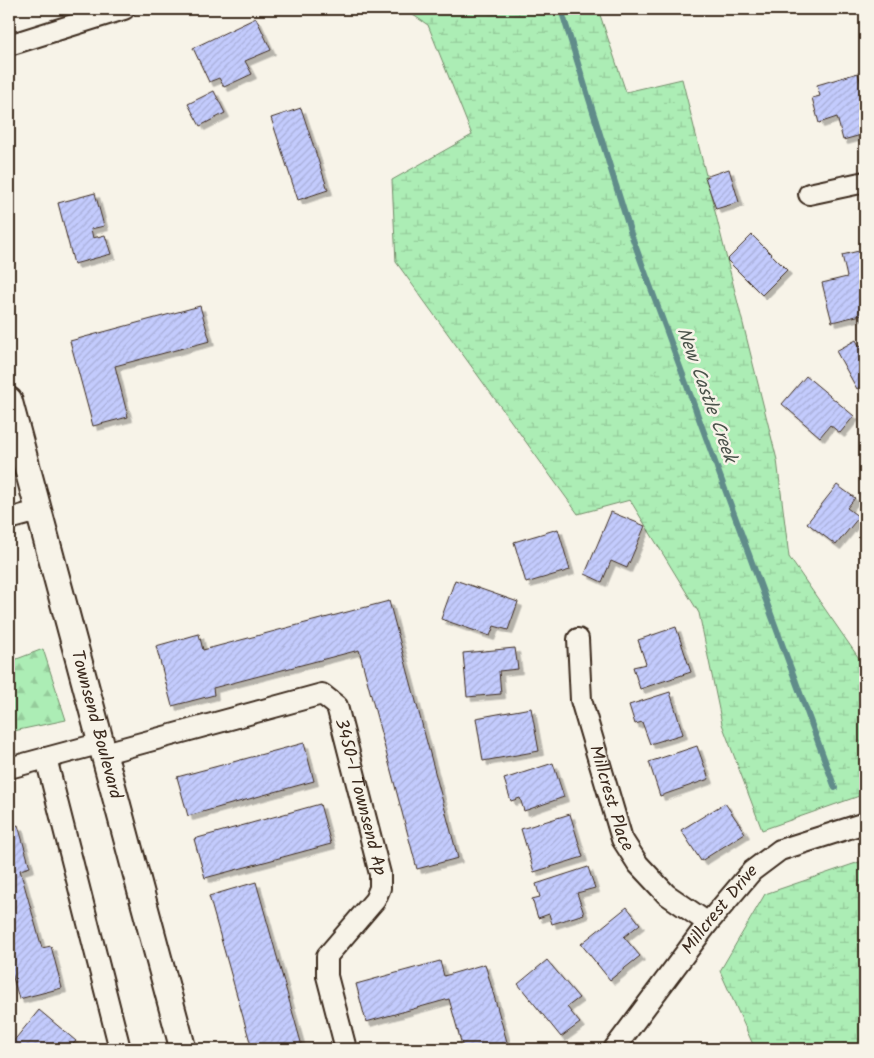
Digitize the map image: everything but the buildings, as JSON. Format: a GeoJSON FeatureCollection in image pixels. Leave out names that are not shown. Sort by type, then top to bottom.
{"type":"FeatureCollection","features":[{"type":"Feature","properties":{"kind":"street"},"geometry":{"type":"LineString","coordinates":[[9,45],[124,9]]}},
{"type":"Feature","properties":{"kind":"street"},"geometry":{"type":"LineString","coordinates":[[809,194],[865,182]]}},
{"type":"Feature","properties":{"kind":"street","name":"Townsend Boulevard"},"geometry":{"type":"LineString","coordinates":[[9,400],[104,748],[183,1049]]}},
{"type":"Feature","properties":{"kind":"street"},"geometry":{"type":"LineString","coordinates":[[9,519],[38,511]]}},
{"type":"Feature","properties":{"kind":"street","name":"Millcrest Place"},"geometry":{"type":"LineString","coordinates":[[578,639],[580,700],[622,839],[638,864],[666,894],[708,923]]}},
{"type":"Feature","properties":{"kind":"street","name":"3450-1 Townsend Ap"},"geometry":{"type":"LineString","coordinates":[[104,748],[322,694],[337,706],[380,874],[380,888],[375,900],[327,956],[327,976],[346,1049]]}},
{"type":"Feature","properties":{"kind":"street"},"geometry":{"type":"LineString","coordinates":[[9,768],[46,758],[104,748]]}},
{"type":"Feature","properties":{"kind":"street"},"geometry":{"type":"LineString","coordinates":[[46,758],[120,1049]]}},
{"type":"Feature","properties":{"kind":"street","name":"Millcrest Drive"},"geometry":{"type":"LineString","coordinates":[[614,1049],[708,923],[752,871],[780,850],[865,823]]}},
{"type":"Feature","properties":{"kind":"green space"},"geometry":{"type":"Polygon","coordinates":[[[404,9],[598,9],[626,92],[682,79],[777,460],[789,557],[865,667],[865,794],[762,830],[722,724],[699,613],[630,500],[578,514],[396,262],[392,180],[472,135],[428,25],[404,9]]]}},
{"type":"Feature","properties":{"kind":"green space"},"geometry":{"type":"Polygon","coordinates":[[[43,649],[66,720],[9,732],[9,662],[43,649]]]}},
{"type":"Feature","properties":{"kind":"green space"},"geometry":{"type":"Polygon","coordinates":[[[865,860],[865,1049],[755,1049],[720,971],[765,894],[865,860]]]}},
{"type":"Feature","properties":{"kind":"waterway","name":"New Castle Creek"},"geometry":{"type":"LineString","coordinates":[[561,9],[631,234],[835,788]]}}]}
